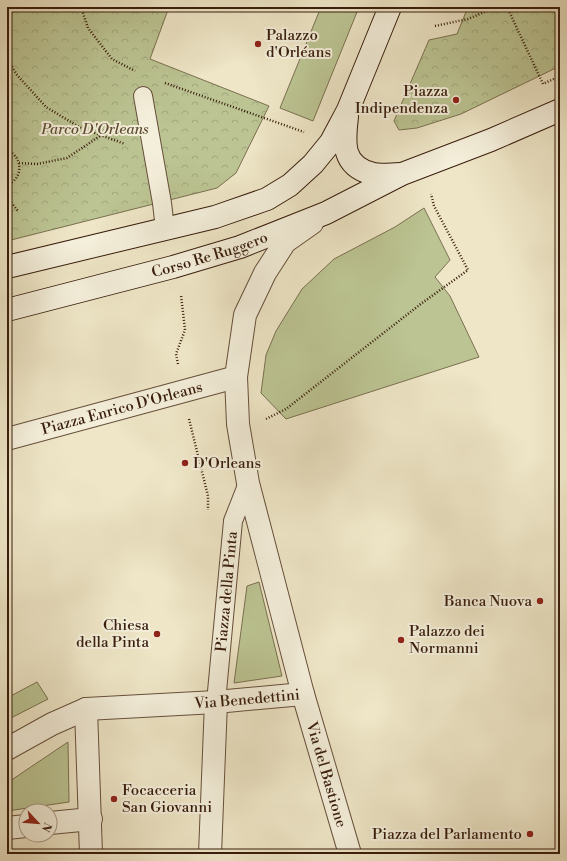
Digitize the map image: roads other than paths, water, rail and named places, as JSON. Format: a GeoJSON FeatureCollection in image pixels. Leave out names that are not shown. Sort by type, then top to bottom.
{"type":"FeatureCollection","features":[{"type":"Feature","properties":{"kind":"street"},"geometry":{"type":"LineString","coordinates":[[7,267],[215,217],[266,199],[290,185],[313,164],[330,142],[348,110],[390,7]]}},
{"type":"Feature","properties":{"kind":"street"},"geometry":{"type":"LineString","coordinates":[[348,110],[344,140],[348,156],[356,166],[373,174],[402,174],[423,167],[560,110]]}},
{"type":"Feature","properties":{"kind":"street","name":"Corso Re Ruggero"},"geometry":{"type":"LineString","coordinates":[[7,310],[173,267],[240,247],[326,213],[402,174]]}},
{"type":"Feature","properties":{"kind":"street","name":"Via Benedettini"},"geometry":{"type":"LineString","coordinates":[[7,749],[52,724],[86,709],[216,702],[303,694],[248,483],[238,424],[236,377],[245,315],[266,273],[286,242],[326,213]]}},
{"type":"Feature","properties":{"kind":"street","name":"Piazza Enrico D'Orleans"},"geometry":{"type":"LineString","coordinates":[[7,439],[236,377]]}},
{"type":"Feature","properties":{"kind":"street","name":"Via del Bastione"},"geometry":{"type":"LineString","coordinates":[[303,694],[350,854]]}},
{"type":"Feature","properties":{"kind":"street"},"geometry":{"type":"LineString","coordinates":[[210,854],[216,702]]}},
{"type":"Feature","properties":{"kind":"street"},"geometry":{"type":"LineString","coordinates":[[86,709],[91,818],[91,854]]}},
{"type":"Feature","properties":{"kind":"street"},"geometry":{"type":"LineString","coordinates":[[58,822],[91,818]]}},
{"type":"Feature","properties":{"kind":"street"},"geometry":{"type":"LineString","coordinates":[[7,828],[18,827]]}},
{"type":"Feature","properties":{"kind":"lane"},"geometry":{"type":"LineString","coordinates":[[143,96],[162,203],[165,229]]}},
{"type":"Feature","properties":{"kind":"lane","name":"Piazza della Pinta"},"geometry":{"type":"LineString","coordinates":[[216,702],[234,521],[248,483]]}},
{"type":"Feature","properties":{"kind":"place","name":"Palazzo d'Orléans"},"geometry":{"type":"Point","coordinates":[258,44]}},
{"type":"Feature","properties":{"kind":"place","name":"Piazza Indipendenza"},"geometry":{"type":"Point","coordinates":[456,100]}},
{"type":"Feature","properties":{"kind":"place","name":"D'Orleans"},"geometry":{"type":"Point","coordinates":[185,463]}},
{"type":"Feature","properties":{"kind":"place","name":"Banca Nuova"},"geometry":{"type":"Point","coordinates":[540,601]}},
{"type":"Feature","properties":{"kind":"place","name":"Chiesa della Pinta"},"geometry":{"type":"Point","coordinates":[157,634]}},
{"type":"Feature","properties":{"kind":"place","name":"Palazzo dei Normanni"},"geometry":{"type":"Point","coordinates":[401,640]}},
{"type":"Feature","properties":{"kind":"place","name":"Focacceria San Giovanni"},"geometry":{"type":"Point","coordinates":[114,799]}},
{"type":"Feature","properties":{"kind":"place","name":"Piazza del Parlamento"},"geometry":{"type":"Point","coordinates":[530,834]}},
{"type":"Feature","properties":{"kind":"park label","name":"Parco D'Orleans"},"geometry":{"type":"Point","coordinates":[95,129]}}]}
